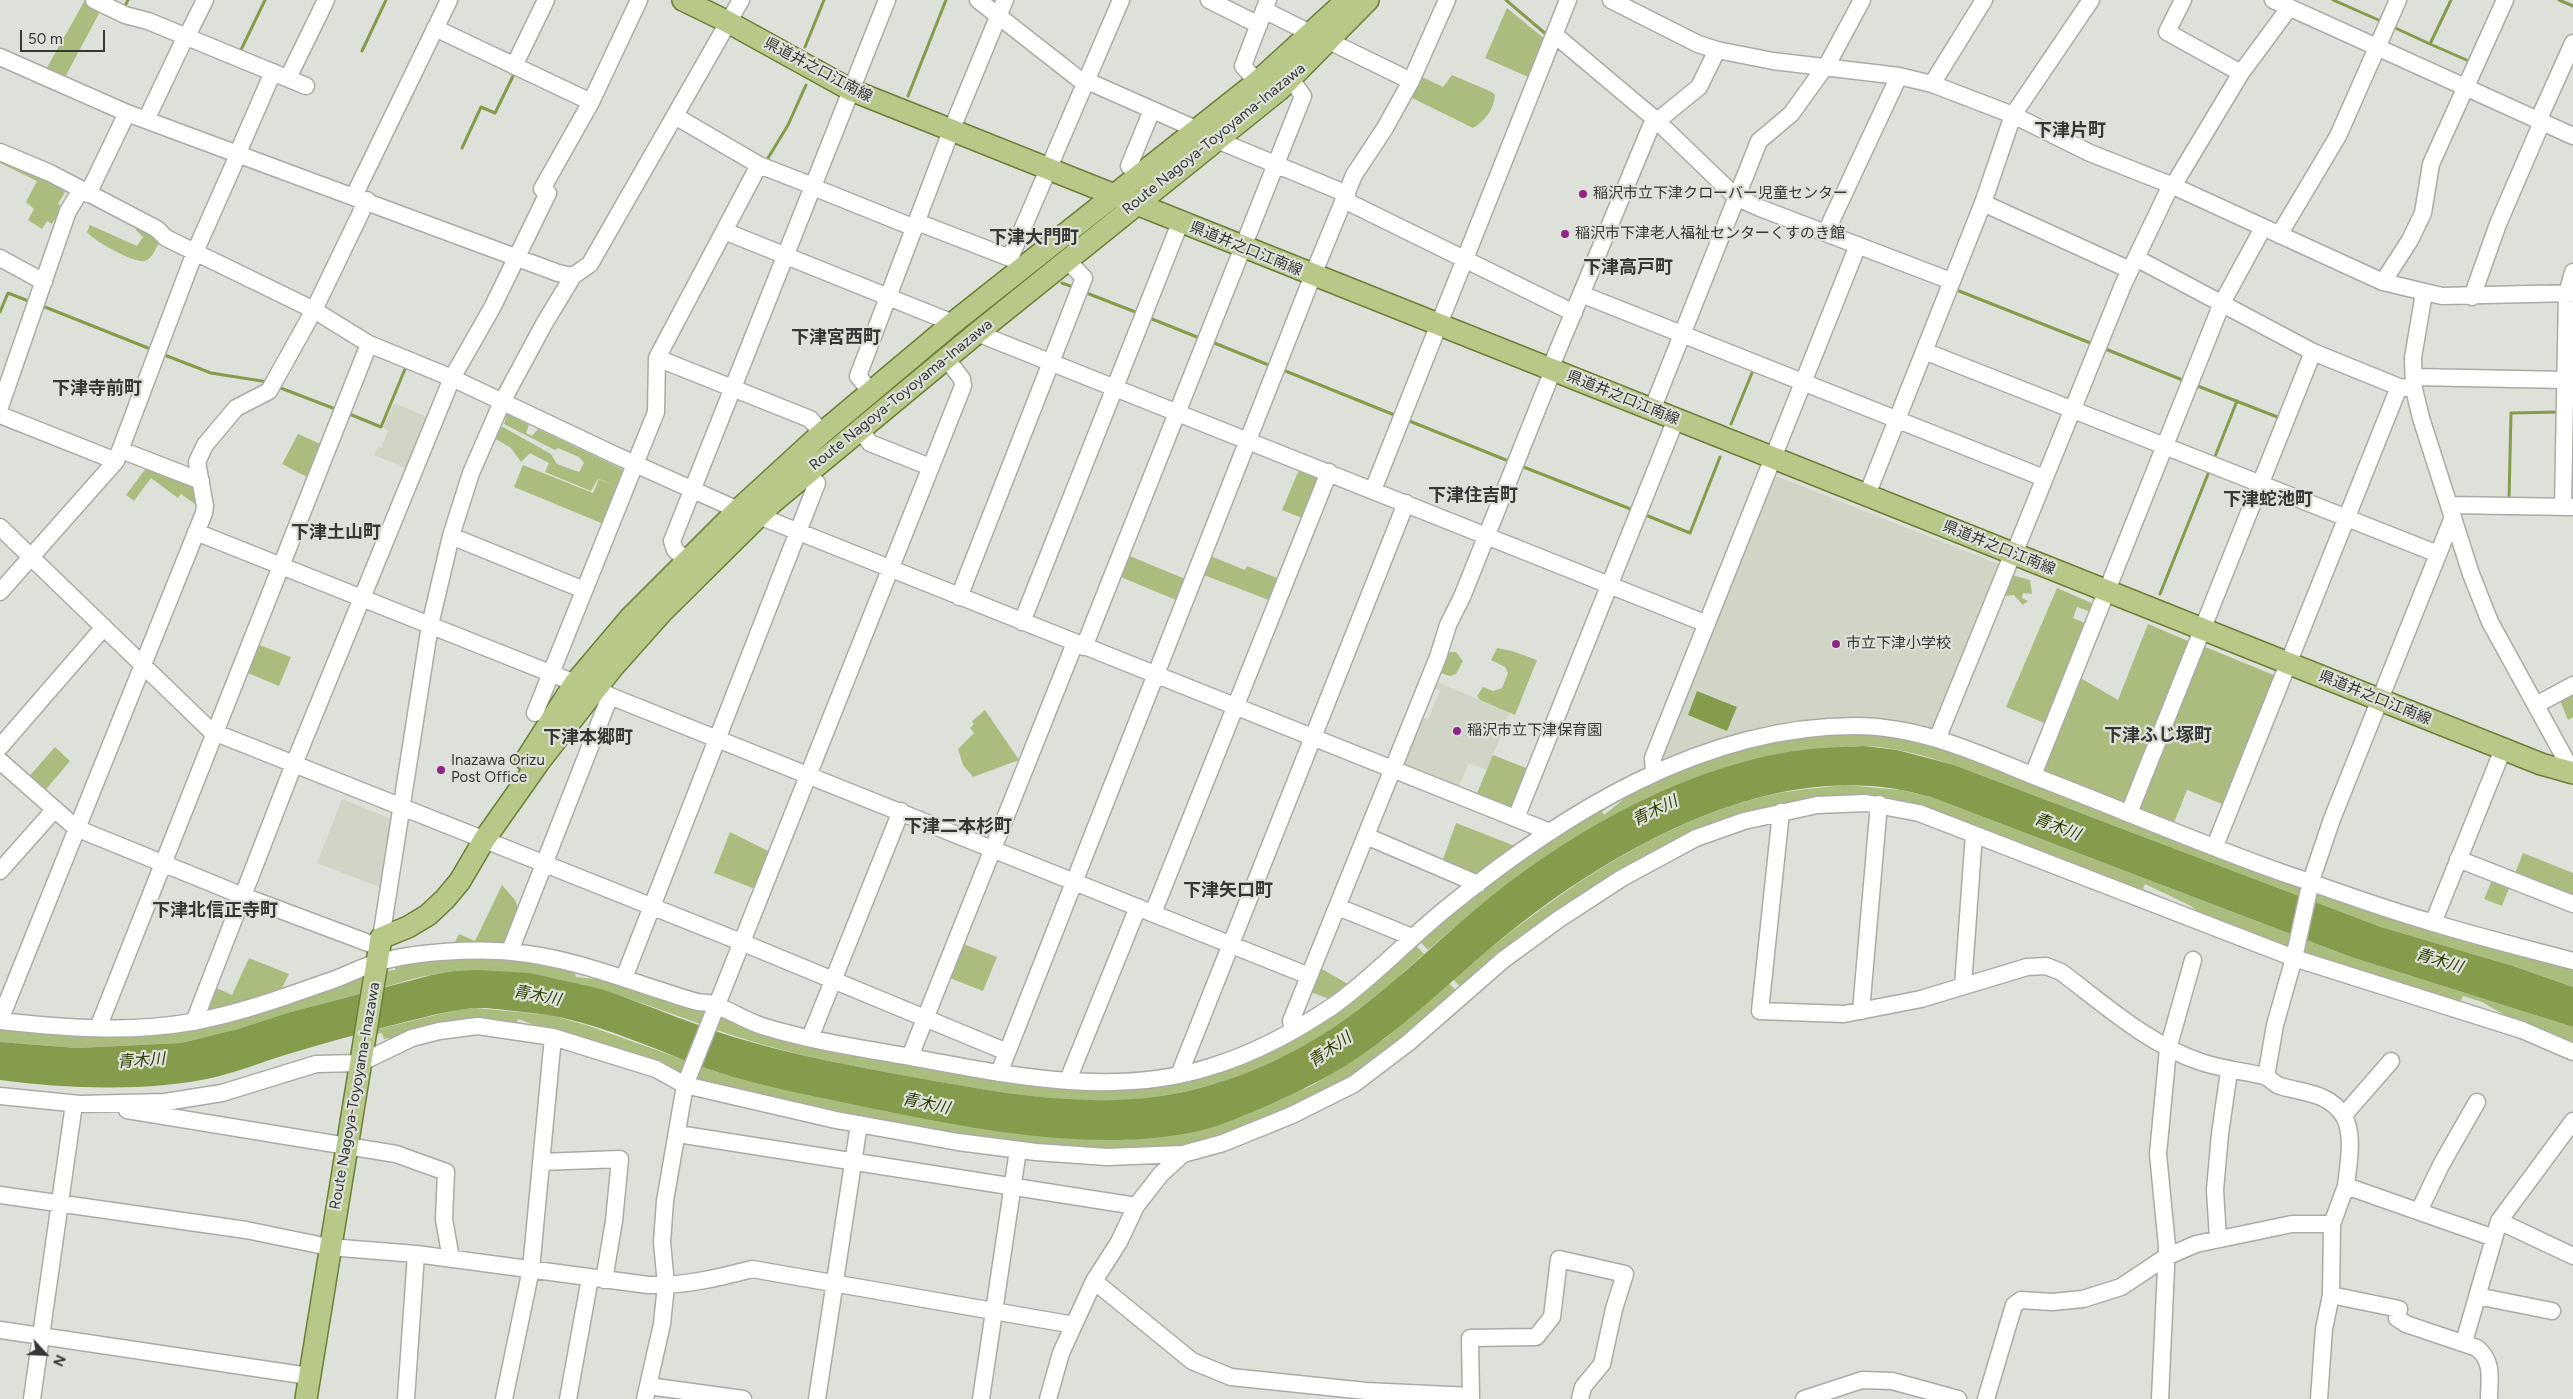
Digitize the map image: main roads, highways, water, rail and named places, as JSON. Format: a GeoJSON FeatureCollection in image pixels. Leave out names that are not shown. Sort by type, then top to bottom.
{"type":"FeatureCollection","features":[{"type":"Feature","properties":{"kind":"main road","name":"県道井之口江南線"},"geometry":{"type":"LineString","coordinates":[[683,0],[728,22],[850,90],[1114,197],[2107,590],[2503,749],[2541,764],[2573,773]]}},
{"type":"Feature","properties":{"kind":"main road","name":"Route Nagoya-Toyoyama-Inazawa"},"geometry":{"type":"LineString","coordinates":[[306,1399],[329,1247],[378,954],[445,899],[460,881],[484,840],[604,691],[662,612],[758,516],[946,358],[1291,79],[1348,0]]}},
{"type":"Feature","properties":{"kind":"main road","name":"Route Nagoya-Toyoyama-Inazawa"},"geometry":{"type":"LineString","coordinates":[[484,840],[498,808],[575,683],[630,618],[738,510],[822,433],[953,323],[1257,82],[1321,38],[1368,0]]}},
{"type":"Feature","properties":{"kind":"water"},"geometry":{"type":"Polygon","coordinates":[[[1697,691],[1737,707],[1727,731],[1688,715],[1697,691]]]}},
{"type":"Feature","properties":{"kind":"water","name":"青木川"},"geometry":{"type":"Polygon","coordinates":[[[1864,746],[1897,750],[1954,765],[2381,927],[2513,966],[2573,987],[2573,1027],[2351,957],[1931,797],[1901,790],[1870,786],[1821,786],[1772,794],[1723,808],[1675,828],[1629,852],[1584,878],[1543,907],[1505,936],[1393,1032],[1343,1067],[1292,1094],[1229,1122],[1203,1130],[1163,1137],[1121,1140],[1034,1136],[905,1115],[789,1091],[733,1077],[611,1032],[569,1019],[486,1008],[455,1010],[405,1022],[315,1046],[225,1075],[191,1082],[109,1088],[0,1080],[0,1042],[77,1048],[181,1043],[432,975],[478,970],[530,973],[601,989],[751,1042],[831,1061],[950,1084],[1063,1099],[1139,1099],[1177,1093],[1214,1084],[1254,1070],[1294,1051],[1331,1029],[1380,993],[1476,909],[1510,882],[1583,832],[1623,810],[1704,774],[1746,761],[1788,752],[1864,746]]]}},
{"type":"Feature","properties":{"kind":"waterway"},"geometry":{"type":"LineString","coordinates":[[124,8],[128,0]]}},
{"type":"Feature","properties":{"kind":"waterway"},"geometry":{"type":"LineString","coordinates":[[239,54],[265,0]]}},
{"type":"Feature","properties":{"kind":"waterway"},"geometry":{"type":"LineString","coordinates":[[362,51],[386,0]]}},
{"type":"Feature","properties":{"kind":"waterway"},"geometry":{"type":"LineString","coordinates":[[805,47],[824,0]]}},
{"type":"Feature","properties":{"kind":"waterway"},"geometry":{"type":"LineString","coordinates":[[908,96],[946,0]]}},
{"type":"Feature","properties":{"kind":"waterway"},"geometry":{"type":"LineString","coordinates":[[1506,0],[1547,35]]}},
{"type":"Feature","properties":{"kind":"waterway"},"geometry":{"type":"LineString","coordinates":[[2333,0],[2383,22]]}},
{"type":"Feature","properties":{"kind":"waterway"},"geometry":{"type":"LineString","coordinates":[[2451,0],[2430,44],[2471,62]]}},
{"type":"Feature","properties":{"kind":"waterway"},"geometry":{"type":"LineString","coordinates":[[2559,0],[2573,6]]}},
{"type":"Feature","properties":{"kind":"waterway"},"geometry":{"type":"LineString","coordinates":[[2391,26],[2430,44]]}},
{"type":"Feature","properties":{"kind":"waterway"},"geometry":{"type":"LineString","coordinates":[[462,148],[481,107],[495,113],[515,72]]}},
{"type":"Feature","properties":{"kind":"waterway"},"geometry":{"type":"LineString","coordinates":[[765,163],[788,125],[806,85]]}},
{"type":"Feature","properties":{"kind":"waterway"},"geometry":{"type":"LineString","coordinates":[[1062,283],[1076,288]]}},
{"type":"Feature","properties":{"kind":"waterway"},"geometry":{"type":"LineString","coordinates":[[1954,289],[2093,344]]}},
{"type":"Feature","properties":{"kind":"waterway"},"geometry":{"type":"LineString","coordinates":[[1084,292],[1138,313]]}},
{"type":"Feature","properties":{"kind":"waterway"},"geometry":{"type":"LineString","coordinates":[[0,312],[8,293],[31,302]]}},
{"type":"Feature","properties":{"kind":"waterway"},"geometry":{"type":"LineString","coordinates":[[40,305],[153,350]]}},
{"type":"Feature","properties":{"kind":"waterway"},"geometry":{"type":"LineString","coordinates":[[1147,317],[1202,339]]}},
{"type":"Feature","properties":{"kind":"waterway"},"geometry":{"type":"LineString","coordinates":[[1212,342],[1271,366]]}},
{"type":"Feature","properties":{"kind":"waterway"},"geometry":{"type":"LineString","coordinates":[[2103,348],[2185,381]]}},
{"type":"Feature","properties":{"kind":"waterway"},"geometry":{"type":"LineString","coordinates":[[162,354],[211,373],[268,382]]}},
{"type":"Feature","properties":{"kind":"waterway"},"geometry":{"type":"LineString","coordinates":[[1731,424],[1754,368]]}},
{"type":"Feature","properties":{"kind":"waterway"},"geometry":{"type":"LineString","coordinates":[[347,413],[381,427],[405,369]]}},
{"type":"Feature","properties":{"kind":"waterway"},"geometry":{"type":"LineString","coordinates":[[1283,370],[1397,416]]}},
{"type":"Feature","properties":{"kind":"waterway"},"geometry":{"type":"LineString","coordinates":[[2195,385],[2280,418]]}},
{"type":"Feature","properties":{"kind":"waterway"},"geometry":{"type":"LineString","coordinates":[[278,387],[338,410]]}},
{"type":"Feature","properties":{"kind":"waterway"},"geometry":{"type":"LineString","coordinates":[[2214,459],[2237,401]]}},
{"type":"Feature","properties":{"kind":"waterway"},"geometry":{"type":"LineString","coordinates":[[2509,500],[2511,413],[2559,412]]}},
{"type":"Feature","properties":{"kind":"waterway"},"geometry":{"type":"LineString","coordinates":[[1407,420],[1511,462]]}},
{"type":"Feature","properties":{"kind":"waterway"},"geometry":{"type":"LineString","coordinates":[[1643,514],[1690,533],[1720,457]]}},
{"type":"Feature","properties":{"kind":"waterway"},"geometry":{"type":"LineString","coordinates":[[1521,466],[1633,510]]}},
{"type":"Feature","properties":{"kind":"waterway"},"geometry":{"type":"LineString","coordinates":[[2160,594],[2210,469]]}},
{"type":"Feature","properties":{"kind":"place","name":"稲沢市立下津クローバー児童センター"},"geometry":{"type":"Point","coordinates":[1583,194]}},
{"type":"Feature","properties":{"kind":"place","name":"稲沢市下津老人福祉センターくすのき館"},"geometry":{"type":"Point","coordinates":[1565,234]}},
{"type":"Feature","properties":{"kind":"place","name":"市立下津小学校"},"geometry":{"type":"Point","coordinates":[1836,644]}},
{"type":"Feature","properties":{"kind":"place","name":"稲沢市立下津保育園"},"geometry":{"type":"Point","coordinates":[1457,731]}},
{"type":"Feature","properties":{"kind":"place","name":"Inazawa Orizu Post Office"},"geometry":{"type":"Point","coordinates":[441,770]}},
{"type":"Feature","properties":{"kind":"district","name":"下津片町"},"geometry":{"type":"Point","coordinates":[2070,131]}},
{"type":"Feature","properties":{"kind":"district","name":"下津大門町"},"geometry":{"type":"Point","coordinates":[1034,238]}},
{"type":"Feature","properties":{"kind":"district","name":"下津高戸町"},"geometry":{"type":"Point","coordinates":[1628,268]}},
{"type":"Feature","properties":{"kind":"district","name":"下津宮西町"},"geometry":{"type":"Point","coordinates":[836,338]}},
{"type":"Feature","properties":{"kind":"district","name":"下津寺前町"},"geometry":{"type":"Point","coordinates":[97,389]}},
{"type":"Feature","properties":{"kind":"district","name":"下津住吉町"},"geometry":{"type":"Point","coordinates":[1473,496]}},
{"type":"Feature","properties":{"kind":"district","name":"下津蛇池町"},"geometry":{"type":"Point","coordinates":[2268,500]}},
{"type":"Feature","properties":{"kind":"district","name":"下津土山町"},"geometry":{"type":"Point","coordinates":[336,533]}},
{"type":"Feature","properties":{"kind":"district","name":"下津ふじ塚町"},"geometry":{"type":"Point","coordinates":[2158,736]}},
{"type":"Feature","properties":{"kind":"district","name":"下津本郷町"},"geometry":{"type":"Point","coordinates":[588,738]}},
{"type":"Feature","properties":{"kind":"district","name":"下津二本杉町"},"geometry":{"type":"Point","coordinates":[958,827]}},
{"type":"Feature","properties":{"kind":"district","name":"下津矢口町"},"geometry":{"type":"Point","coordinates":[1228,891]}},
{"type":"Feature","properties":{"kind":"district","name":"下津北信正寺町"},"geometry":{"type":"Point","coordinates":[215,911]}}]}
